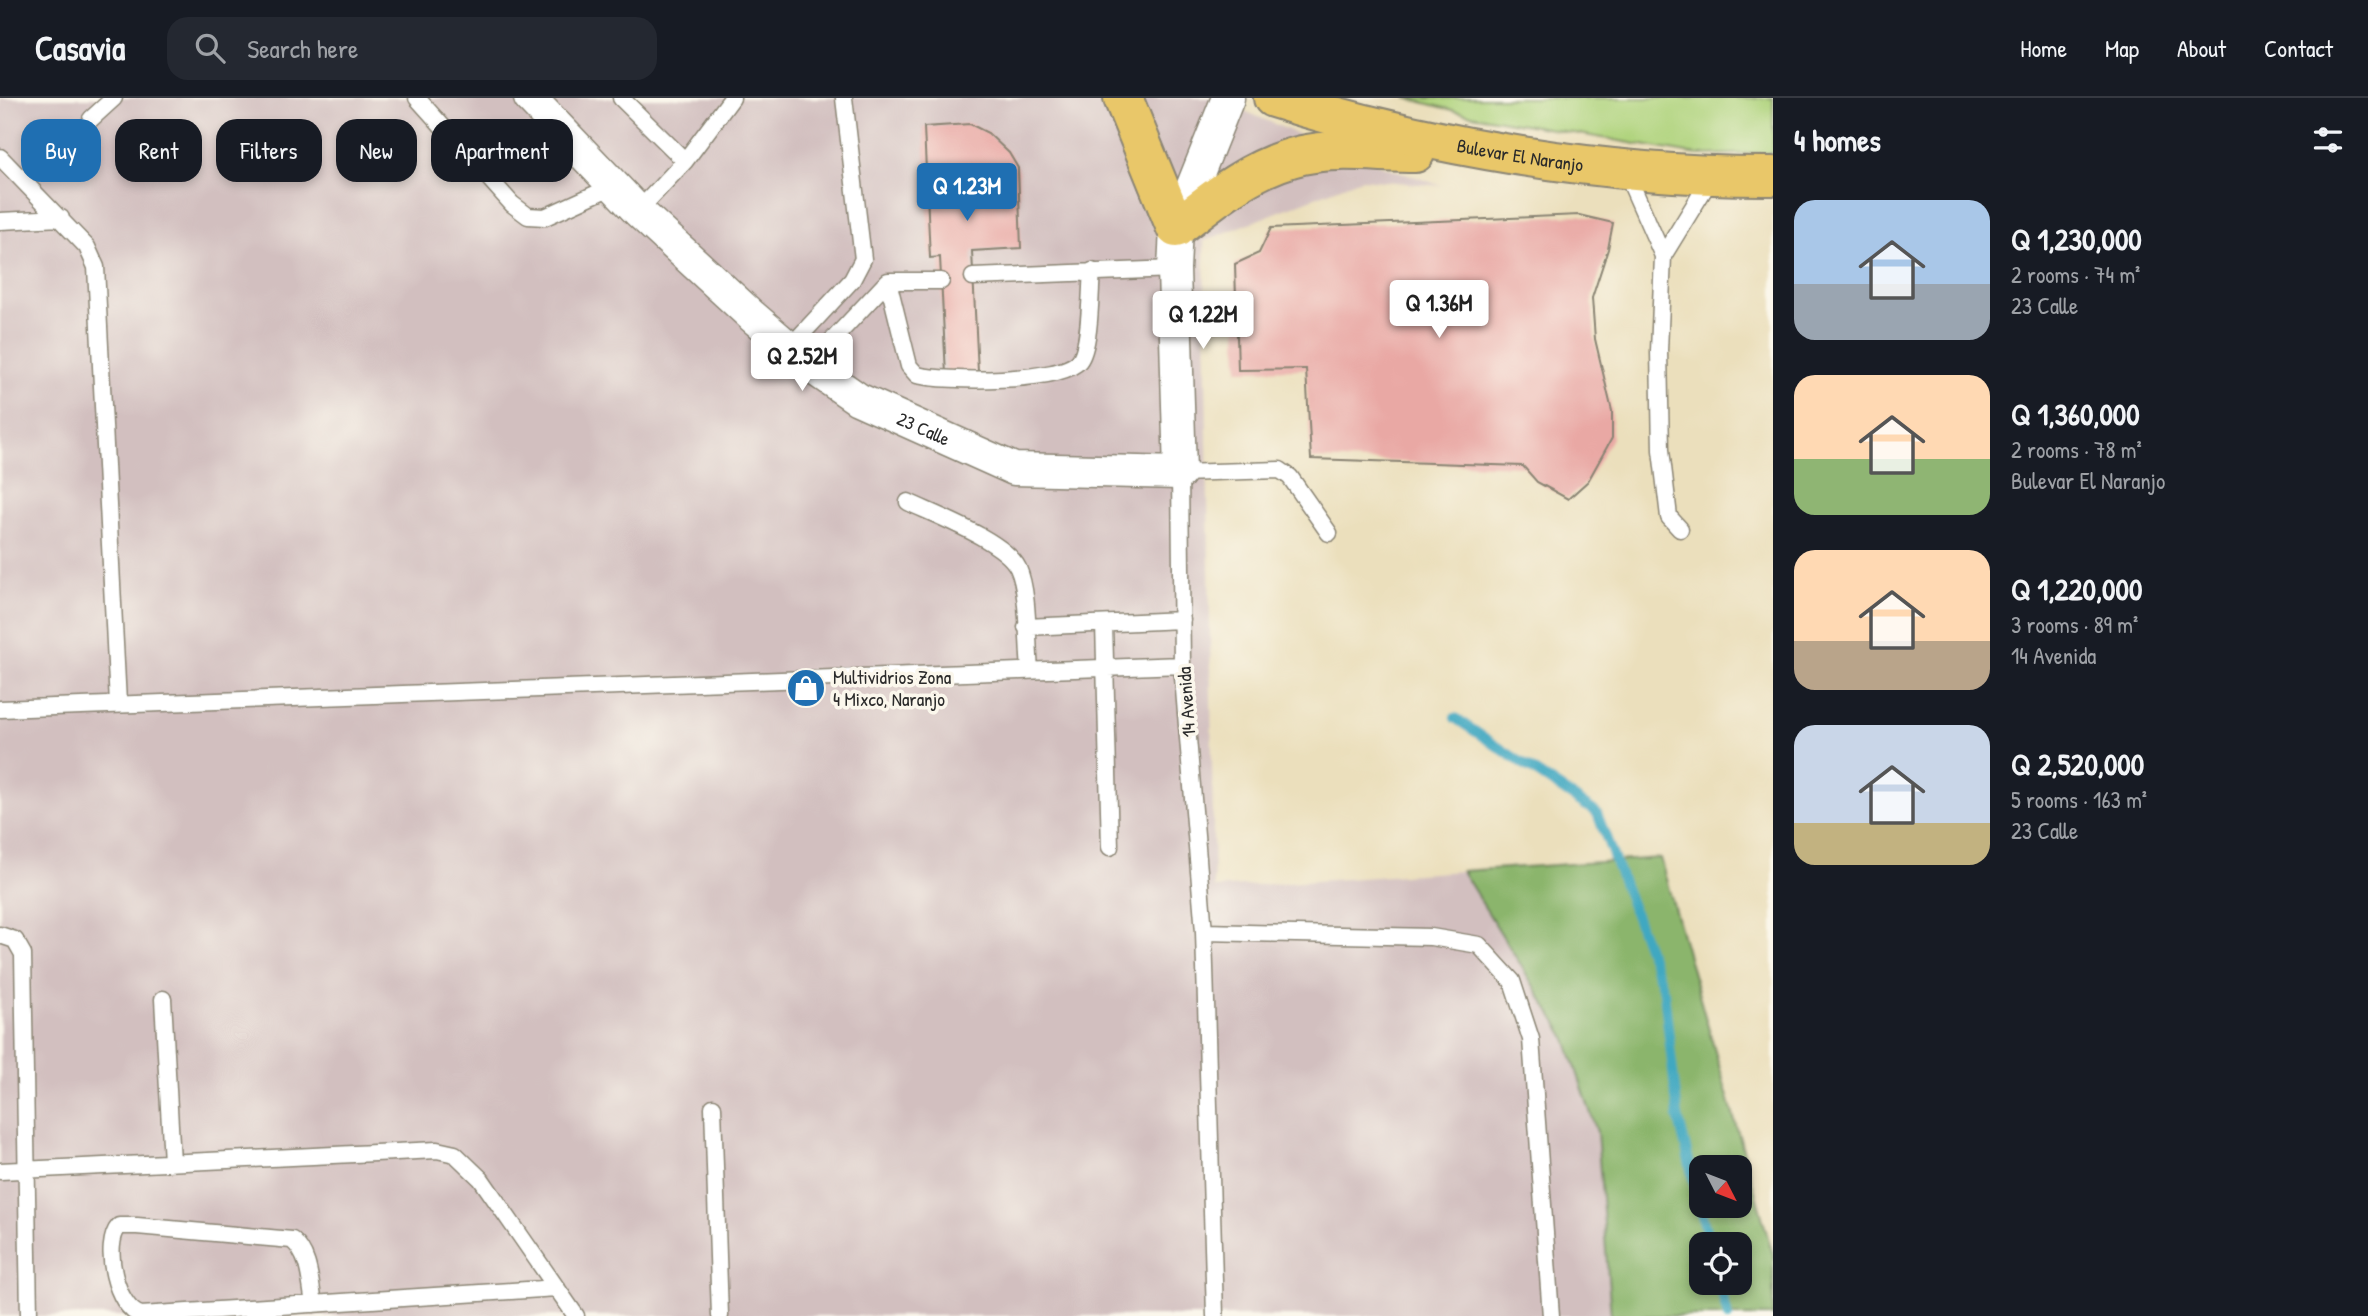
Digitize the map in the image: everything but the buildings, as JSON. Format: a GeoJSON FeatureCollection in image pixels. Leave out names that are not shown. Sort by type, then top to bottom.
{"type":"FeatureCollection","features":[{"type":"Feature","properties":{"kind":"main road"},"geometry":{"type":"LineString","coordinates":[[1123,98],[1177,228],[1234,184],[1300,155],[1327,152],[1499,152]]}},
{"type":"Feature","properties":{"kind":"main road","name":"Bulevar El Naranjo"},"geometry":{"type":"LineString","coordinates":[[1273,98],[1355,124],[1499,152],[1713,176],[1773,177]]}},
{"type":"Feature","properties":{"kind":"street","name":"23 Calle"},"geometry":{"type":"LineString","coordinates":[[530,98],[638,211],[799,357],[858,399],[1014,469],[1180,473]]}},
{"type":"Feature","properties":{"kind":"street","name":"14 Avenida"},"geometry":{"type":"LineString","coordinates":[[1180,473],[1174,269],[1177,228],[1228,98]]}},
{"type":"Feature","properties":{"kind":"lane"},"geometry":{"type":"LineString","coordinates":[[91,119],[114,98]]}},
{"type":"Feature","properties":{"kind":"lane"},"geometry":{"type":"LineString","coordinates":[[417,98],[512,204],[528,216],[545,217],[614,186]]}},
{"type":"Feature","properties":{"kind":"lane"},"geometry":{"type":"LineString","coordinates":[[621,98],[685,162]]}},
{"type":"Feature","properties":{"kind":"lane"},"geometry":{"type":"LineString","coordinates":[[638,211],[685,162],[732,98]]}},
{"type":"Feature","properties":{"kind":"lane"},"geometry":{"type":"LineString","coordinates":[[799,357],[852,281],[863,259],[844,98]]}},
{"type":"Feature","properties":{"kind":"lane"},"geometry":{"type":"LineString","coordinates":[[0,158],[87,247],[96,267],[118,703]]}},
{"type":"Feature","properties":{"kind":"lane"},"geometry":{"type":"LineString","coordinates":[[1624,167],[1664,256],[1659,351],[1661,450],[1669,517],[1680,529]]}},
{"type":"Feature","properties":{"kind":"lane"},"geometry":{"type":"LineString","coordinates":[[1664,256],[1713,176]]}},
{"type":"Feature","properties":{"kind":"lane"},"geometry":{"type":"LineString","coordinates":[[0,221],[61,218]]}},
{"type":"Feature","properties":{"kind":"lane"},"geometry":{"type":"LineString","coordinates":[[973,277],[1174,269]]}},
{"type":"Feature","properties":{"kind":"lane"},"geometry":{"type":"LineString","coordinates":[[888,281],[909,366],[917,375],[946,379],[1049,375],[1068,369],[1080,361],[1085,348],[1092,271]]}},
{"type":"Feature","properties":{"kind":"lane"},"geometry":{"type":"LineString","coordinates":[[799,357],[888,281],[942,281]]}},
{"type":"Feature","properties":{"kind":"lane"},"geometry":{"type":"LineString","coordinates":[[1180,473],[1280,470],[1290,477],[1329,533]]}},
{"type":"Feature","properties":{"kind":"lane","name":"14 Avenida"},"geometry":{"type":"LineString","coordinates":[[1180,473],[1182,665],[1204,932],[1215,1316]]}},
{"type":"Feature","properties":{"kind":"lane"},"geometry":{"type":"LineString","coordinates":[[908,502],[1002,550],[1018,567],[1030,669]]}},
{"type":"Feature","properties":{"kind":"lane"},"geometry":{"type":"LineString","coordinates":[[1026,627],[1182,620]]}},
{"type":"Feature","properties":{"kind":"lane"},"geometry":{"type":"LineString","coordinates":[[1104,624],[1110,847]]}},
{"type":"Feature","properties":{"kind":"lane"},"geometry":{"type":"LineString","coordinates":[[0,709],[1182,665]]}},
{"type":"Feature","properties":{"kind":"lane"},"geometry":{"type":"LineString","coordinates":[[1204,932],[1431,937],[1479,945],[1512,981],[1531,1039],[1551,1316]]}},
{"type":"Feature","properties":{"kind":"lane"},"geometry":{"type":"LineString","coordinates":[[0,935],[15,940],[23,954],[29,1316]]}},
{"type":"Feature","properties":{"kind":"lane"},"geometry":{"type":"LineString","coordinates":[[163,999],[172,1162]]}},
{"type":"Feature","properties":{"kind":"lane"},"geometry":{"type":"LineString","coordinates":[[713,1107],[720,1316]]}},
{"type":"Feature","properties":{"kind":"lane"},"geometry":{"type":"LineString","coordinates":[[0,1171],[436,1150],[455,1154],[481,1179],[576,1316]]}},
{"type":"Feature","properties":{"kind":"lane"},"geometry":{"type":"LineString","coordinates":[[314,1304],[303,1254],[292,1240],[137,1226],[119,1226],[114,1232],[111,1242],[117,1286],[123,1302],[132,1312],[155,1315],[557,1288]]}},
{"type":"Feature","properties":{"kind":"shaded area"},"geometry":{"type":"Polygon","coordinates":[[[0,98],[1215,98],[1327,147],[1442,186],[1361,179],[1204,241],[1214,888],[1462,871],[1565,1036],[1597,1133],[1611,1316],[0,1316],[0,98]]]}},
{"type":"Feature","properties":{"kind":"green space"},"geometry":{"type":"Polygon","coordinates":[[[1406,98],[1773,98],[1773,153],[1698,155],[1472,115],[1406,98]]]}},
{"type":"Feature","properties":{"kind":"green space"},"geometry":{"type":"Polygon","coordinates":[[[1660,858],[1745,1155],[1689,1155],[1689,1218],[1752,1218],[1752,1181],[1773,1255],[1773,1316],[1611,1316],[1597,1132],[1565,1036],[1462,871],[1660,858]]]}},
{"type":"Feature","properties":{"kind":"waterway"},"geometry":{"type":"LineString","coordinates":[[1455,718],[1597,813],[1664,992],[1678,1116],[1706,1232]]}},
{"type":"Feature","properties":{"kind":"waterway"},"geometry":{"type":"LineString","coordinates":[[1722,1295],[1728,1316]]}},
{"type":"Feature","properties":{"kind":"place","name":"Multividrios Zona 4 Mixco, Naranjo"},"geometry":{"type":"Point","coordinates":[806,688]}}]}
